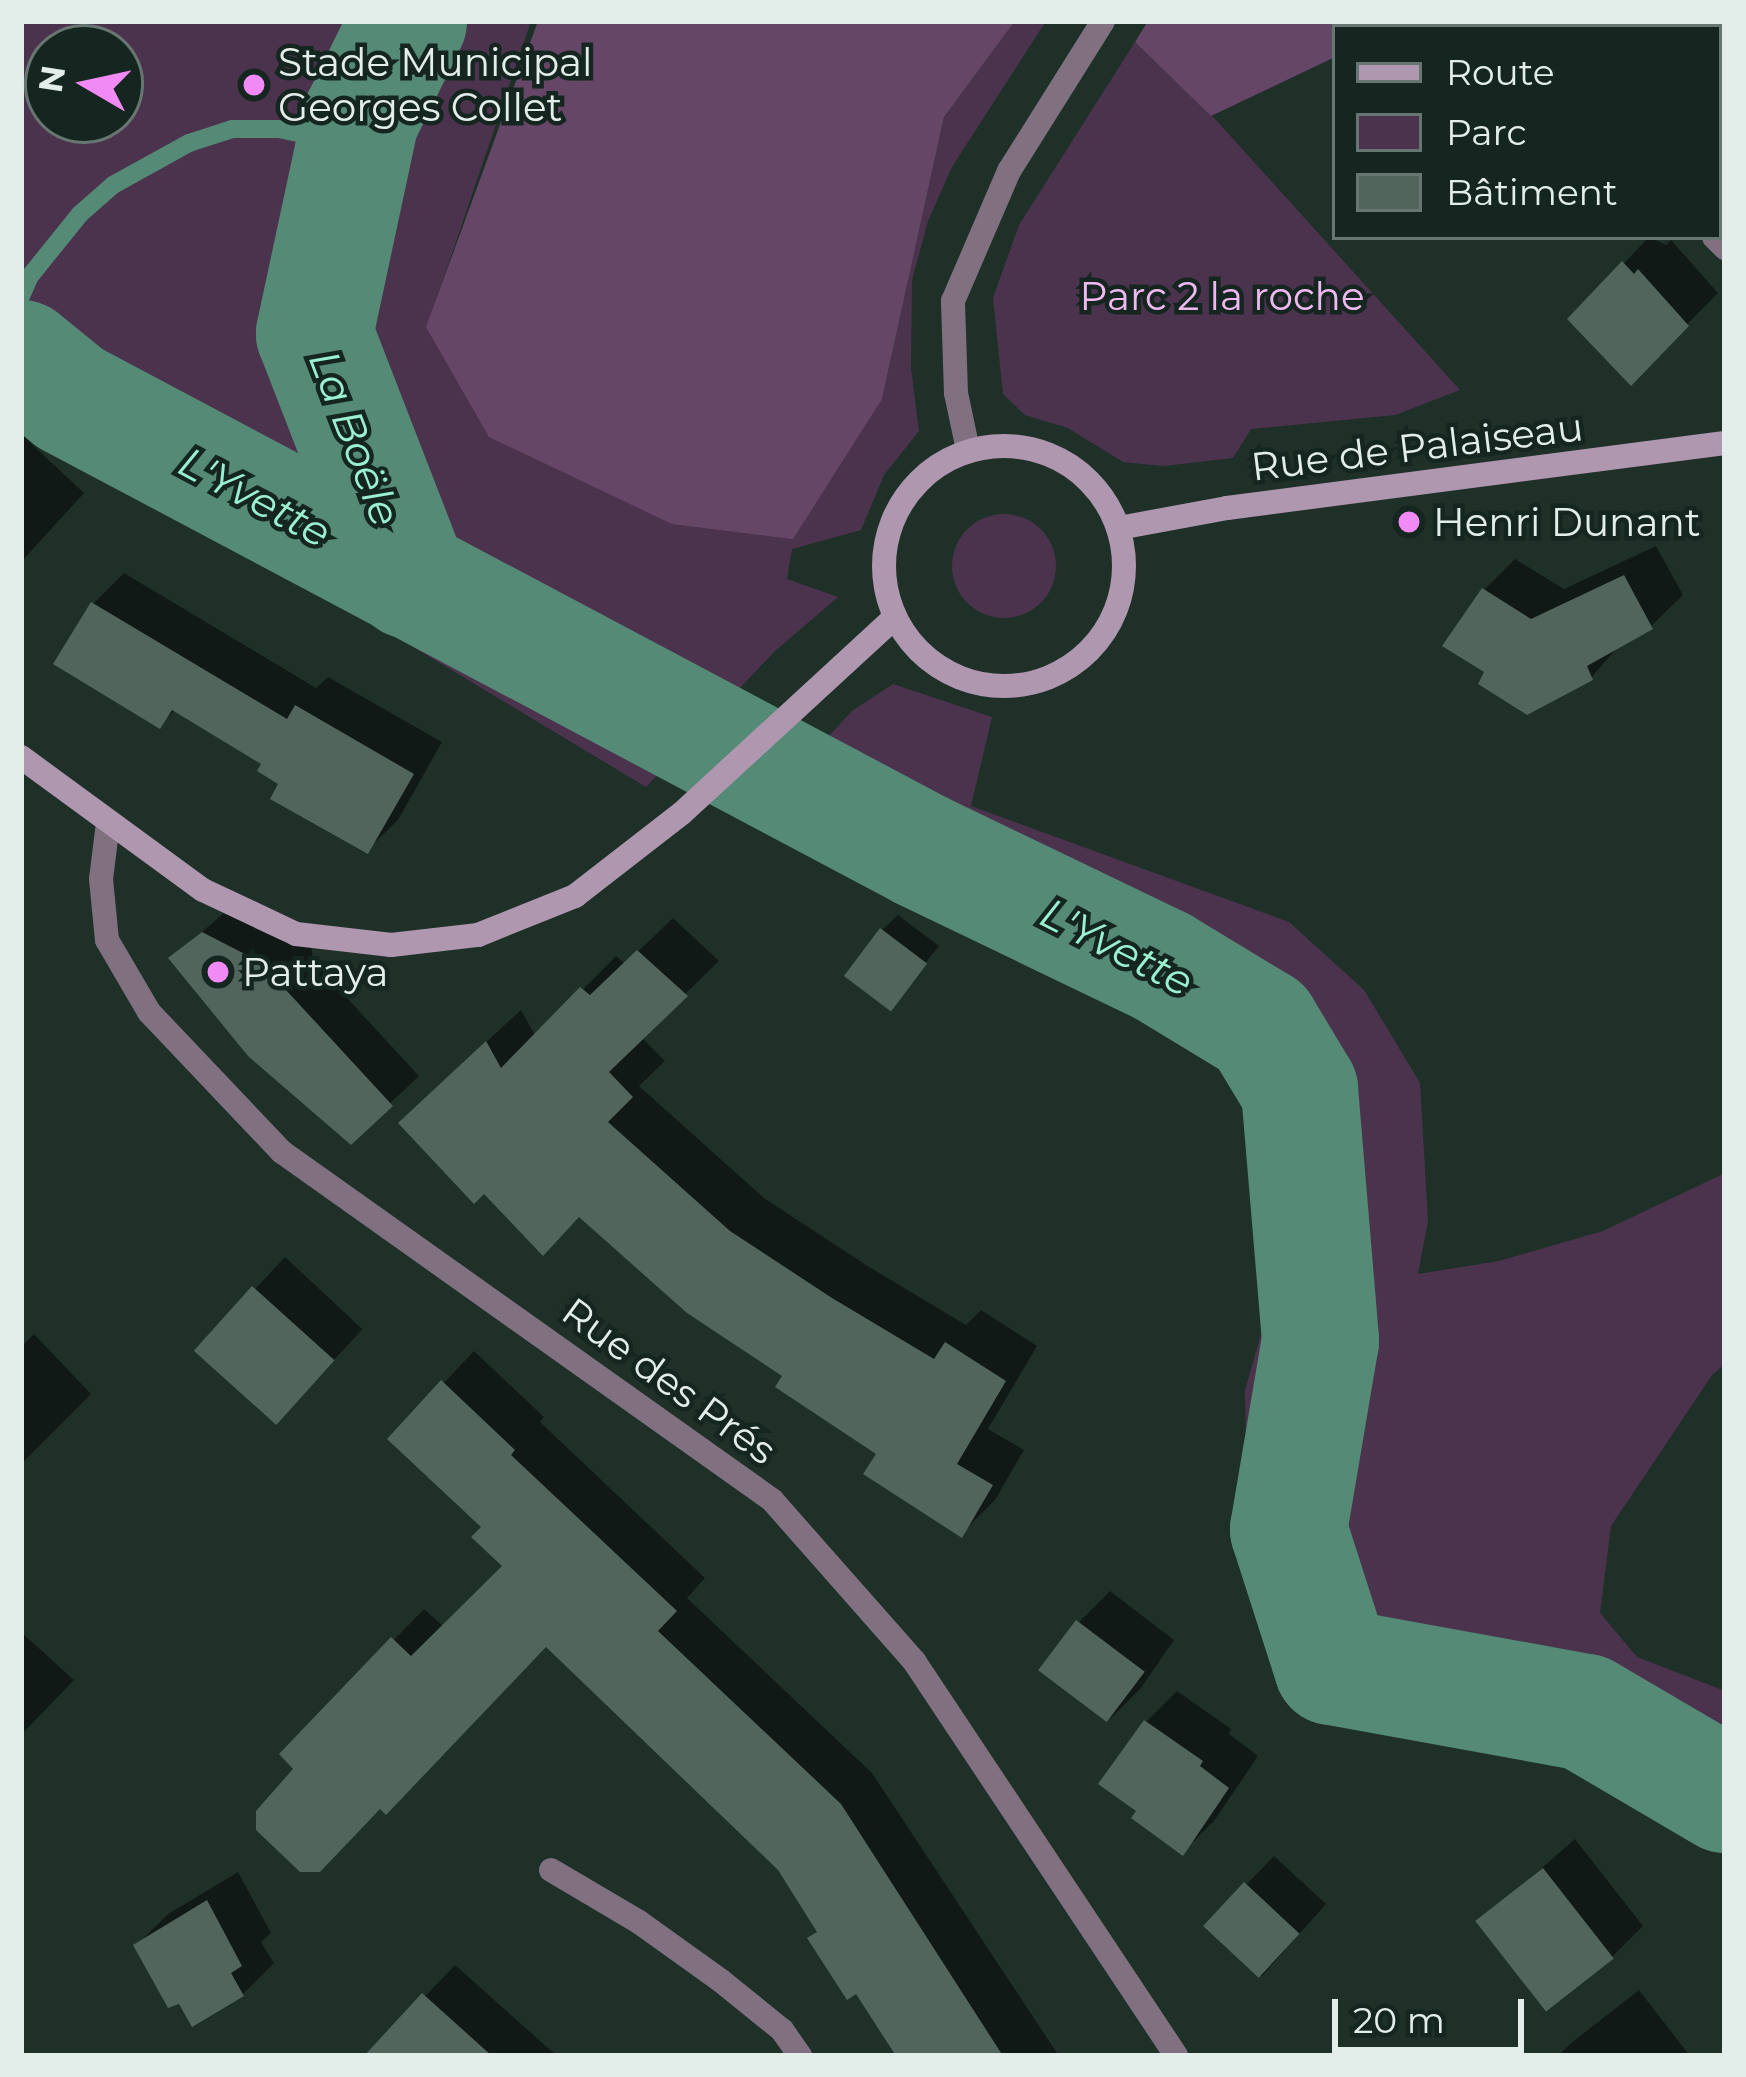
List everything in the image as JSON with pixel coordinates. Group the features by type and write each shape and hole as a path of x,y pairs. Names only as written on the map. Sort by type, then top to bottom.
{"street":[{"path":"968,450 956,393 953,301 1009,171 1103,21"},
{"name":"Rue de Palaiseau","path":"1119,529 1227,508 1725,443"},
{"path":"1004,444 1042,451 1089,482 1119,529 1125,560 1111,622 1093,649 1068,669 1039,682 1007,687 975,684 942,670 914,647 895,617 883,568 888,530 905,495 934,467 968,450 1004,444"},
{"path":"21,757 203,890 296,934 392,945 478,935 575,896 682,813 895,617"},
{"name":"Rue des Prés","path":"108,823 101,879 107,940 148,1012 282,1152 772,1500 914,1661 1176,2056"},
{"path":"551,1870 639,1922 720,1980 782,2030 800,2056"}],"green space":[{"path":"21,21 531,21 427,327 882,399 944,117 1015,21 1046,21 952,167 928,221 912,280 911,368 919,431 884,475 861,530 792,549 787,579 838,597 775,651 646,787 21,411"},
{"name":"Parc 2 la roche","path":"1135,42 1216,120 1460,390 1395,415 1251,429 1233,458 1163,466 1123,462 1068,428 1025,415 1003,394 993,298 1019,225"},
{"path":"1004,514 1024,518 1047,537 1056,566 1052,586 1033,609 1004,618 984,614 961,595 952,566 956,546 975,523"},
{"path":"893,684 992,717 971,806 1289,922 1364,990 1420,1083 1428,1221 1418,1274 1499,1261 1603,1231 1725,1173 1725,1364 1712,1375 1611,1526 1600,1613 1637,1657 1725,1691 1725,1820 1591,1758 1470,1720 1321,1687 1273,1616 1247,1494 1245,1390 1282,1262 1266,1109 1222,1043 1140,986 916,899 807,837 747,825 852,711"}],"shaded area":[{"path":"538,21 1015,21 944,117 882,399 793,539 672,524 489,437 426,327"},
{"path":"1148,21 1412,21 1332,24 1332,58 1211,116 1135,42"}],"building":[{"path":"1622,261 1634,274 1638,269 1689,326 1631,386 1567,319"},
{"path":"1624,575 1653,629 1587,666 1593,680 1527,715 1478,684 1484,672 1442,646 1482,588 1531,619"},
{"path":"91,602 287,719 295,705 414,774 368,854 270,799 278,784 257,771 261,764 172,710 160,729 53,664"},
{"path":"880,928 927,964 891,1011 844,976"},
{"path":"202,932 284,974 286,990 393,1106 351,1145 248,1056 168,958"},
{"path":"637,950 688,996 609,1072 633,1097 608,1122 730,1231 832,1298 934,1359 945,1342 1006,1381 957,1464 993,1485 962,1538 863,1474 876,1454 775,1387 782,1376 687,1313 579,1217 543,1256 484,1194 474,1204 398,1123 486,1041 501,1068 580,987 590,995"},
{"path":"252,1286 334,1360 276,1425 194,1351"},
{"path":"441,1380 515,1450 511,1455 677,1611 658,1631 841,1804 1003,2056 896,2056 856,1994 847,2000 807,1938 817,1932 778,1870 546,1647 386,1815 380,1809 320,1872 300,1872 256,1830 256,1811 293,1769 279,1754 391,1637 411,1656 502,1566 471,1537 481,1527 387,1439"},
{"path":"1076,1620 1145,1672 1107,1722 1038,1670"},
{"path":"1144,1720 1203,1761 1200,1766 1229,1788 1183,1856 1131,1818 1136,1811 1098,1784"},
{"path":"1543,1868 1614,1959 1546,2012 1475,1921"},
{"path":"1244,1882 1300,1934 1259,1978 1203,1926"},
{"path":"207,1900 242,1966 231,1973 244,1996 192,2027 179,2004 168,2008 133,1945"},
{"path":"422,1993 492,2056 364,2056"}],"waterway":[{"name":"La Boële","path":"408,21 360,118 314,333 410,580"},
{"path":"21,296 30,276 80,214 113,185 189,143 232,129 279,129 354,145"},
{"name":"L'Yvette","path":"21,358 70,398 921,850 1162,966 1261,1026 1299,1089 1320,1340 1288,1529 1332,1666 1585,1712 1725,1794"}],"place":[{"name":"Stade Municipal Georges Collet","path":"254,85"},
{"name":"Henri Dunant","path":"1409,522"},
{"name":"Pattaya","path":"218,972"}]}
